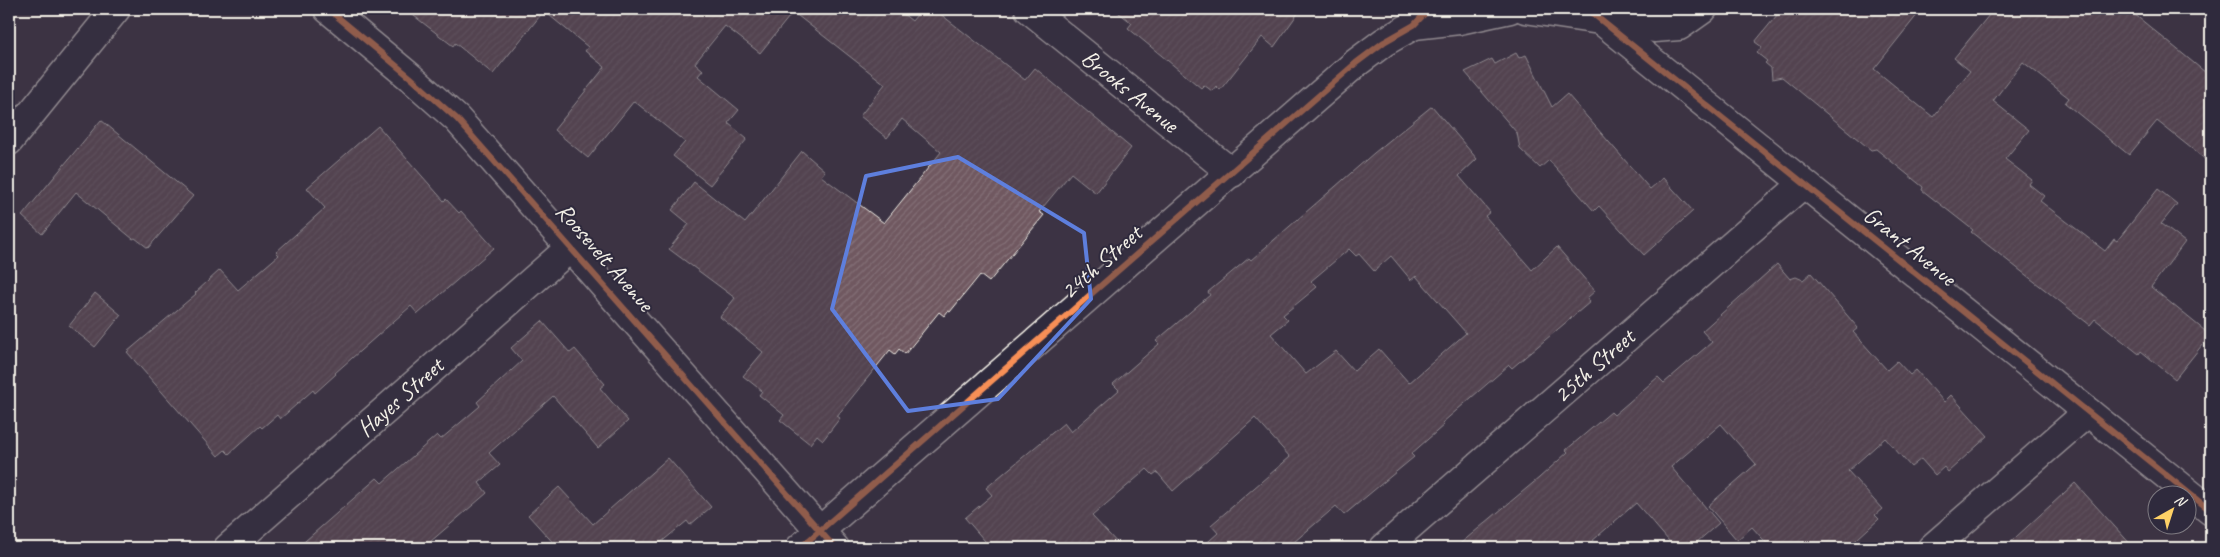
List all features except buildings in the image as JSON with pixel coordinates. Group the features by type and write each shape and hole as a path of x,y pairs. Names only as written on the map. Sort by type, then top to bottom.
{"street":[{"path":"9,142 116,9"},
{"name":"Roosevelt Avenue","path":"328,9 457,119 571,247 818,543"},
{"name":"Brooks Avenue","path":"1029,9 1232,173"},
{"name":"24th Street","path":"818,543 1356,63 1421,17 1459,20 1510,9"},
{"path":"1526,9 1595,15 1654,28 1679,26 1703,9"},
{"name":"Grant Avenue","path":"1595,15 2211,511"},
{"name":"25th Street","path":"1384,548 1803,184"},
{"name":"Hayes Street","path":"228,548 571,247"},
{"path":"1932,548 2088,412"}],"highlighted area":[{"path":"958,157 1084,233 1091,299 998,399 908,411 832,309 866,176"}],"cycle path":[{"path":"328,9 457,119 835,548"},
{"path":"800,548 1356,63 1384,42 1414,25 1429,9"},
{"path":"1587,9 2211,511"}]}
